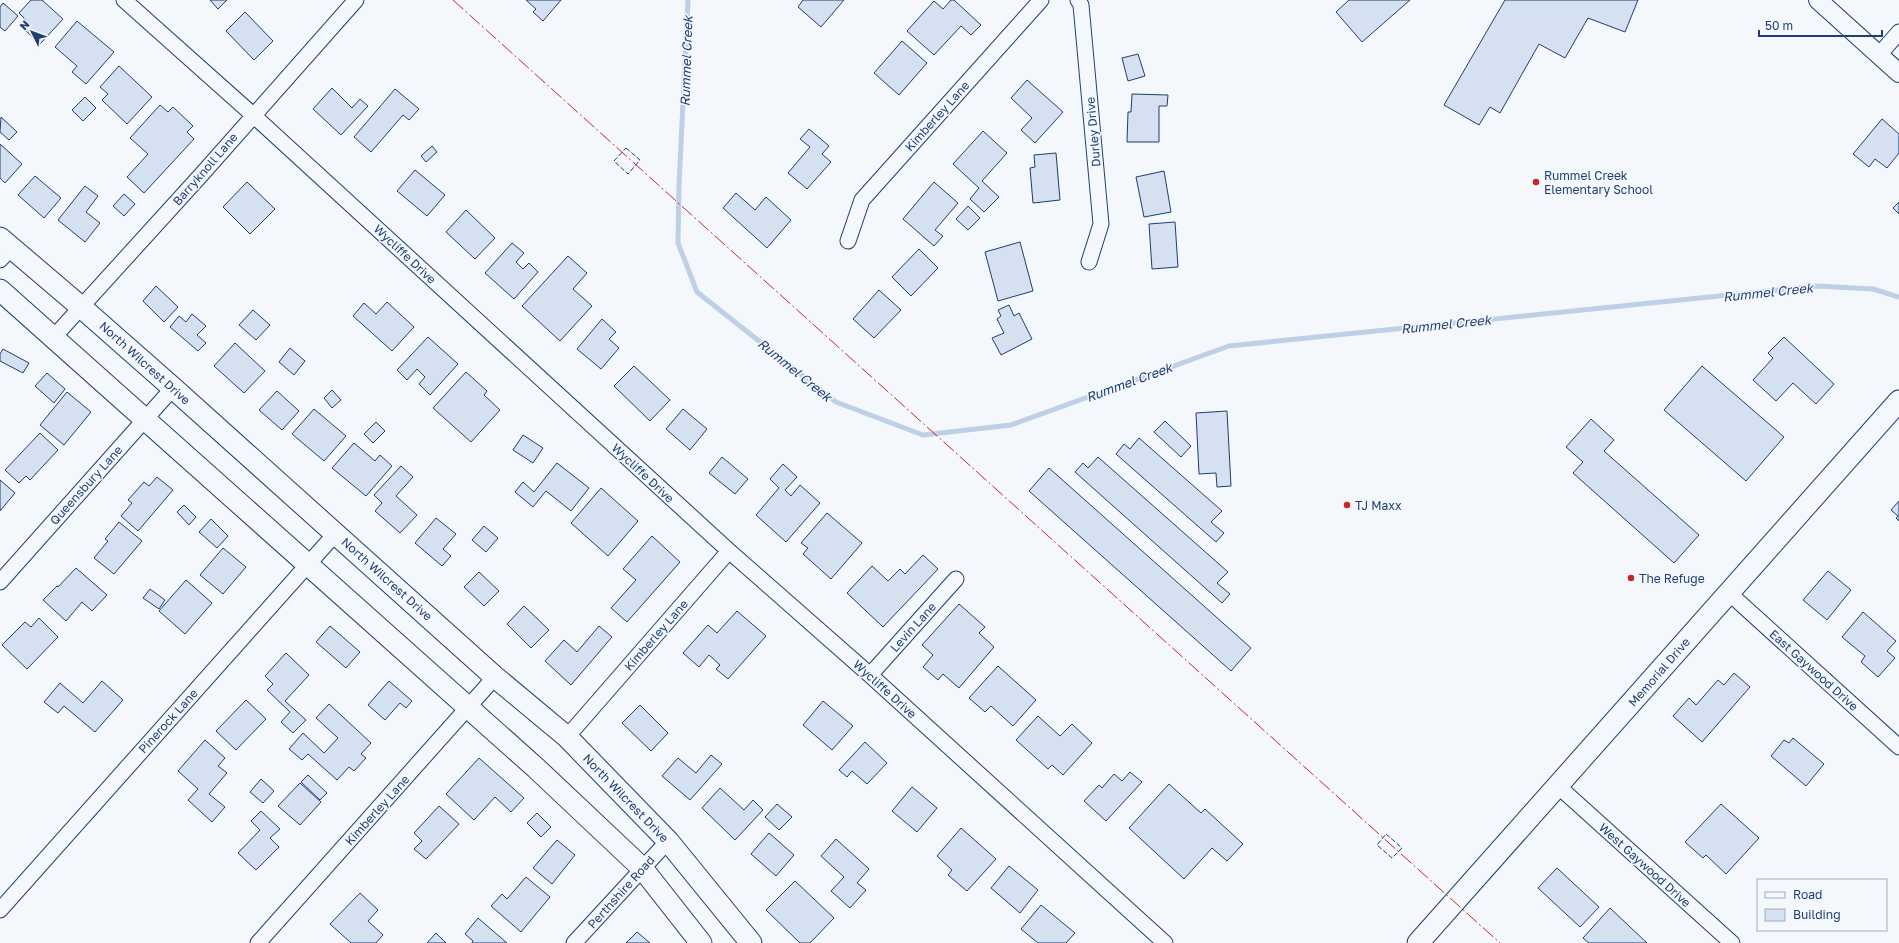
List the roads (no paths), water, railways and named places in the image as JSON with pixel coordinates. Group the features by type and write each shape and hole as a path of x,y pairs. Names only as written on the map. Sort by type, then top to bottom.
{"main road":[{"name":"North Wilcrest Drive","path":"4,248 81,306 495,677 567,737 668,841 751,943"},
{"path":"0,290 536,768 642,868 701,943"},
{"name":"Memorial Drive","path":"1418,943 1729,593 1896,409"}],"street":[{"name":"Wycliffe Drive","path":"124,0 253,115 729,551 870,675 1165,943"},
{"name":"Barryknoll Lane","path":"53,338 202,174 356,0"},
{"name":"Kimberley Lane","path":"848,241 862,200 1041,0"},
{"name":"Durley Drive","path":"1078,0 1081,5 1101,224 1089,262"},
{"path":"1818,0 1899,73"},
{"path":"1879,55 1899,32"},
{"name":"Queensbury Lane","path":"0,582 173,388"},
{"name":"Pinerock Lane","path":"0,910 336,533"},
{"name":"Kimberley Lane","path":"567,737 729,551"},
{"name":"Levin Lane","path":"870,675 956,579"},
{"name":"East Gaywood Drive","path":"1729,593 1899,747"},
{"name":"Kimberley Lane","path":"258,943 495,677"},
{"name":"West Gaywood Drive","path":"1558,786 1732,943"},
{"name":"Perthshire Road","path":"574,943 668,841"}],"waterway":[{"name":"Rummel Creek","path":"688,0 679,185 678,243 697,292 836,402 923,435 1011,425 1229,346 1817,286 1873,289 1899,297"}],"place":[{"name":"Rummel Creek Elementary School","path":"1536,182"},
{"name":"TJ Maxx","path":"1347,505"},
{"name":"The Refuge","path":"1631,578"}]}
